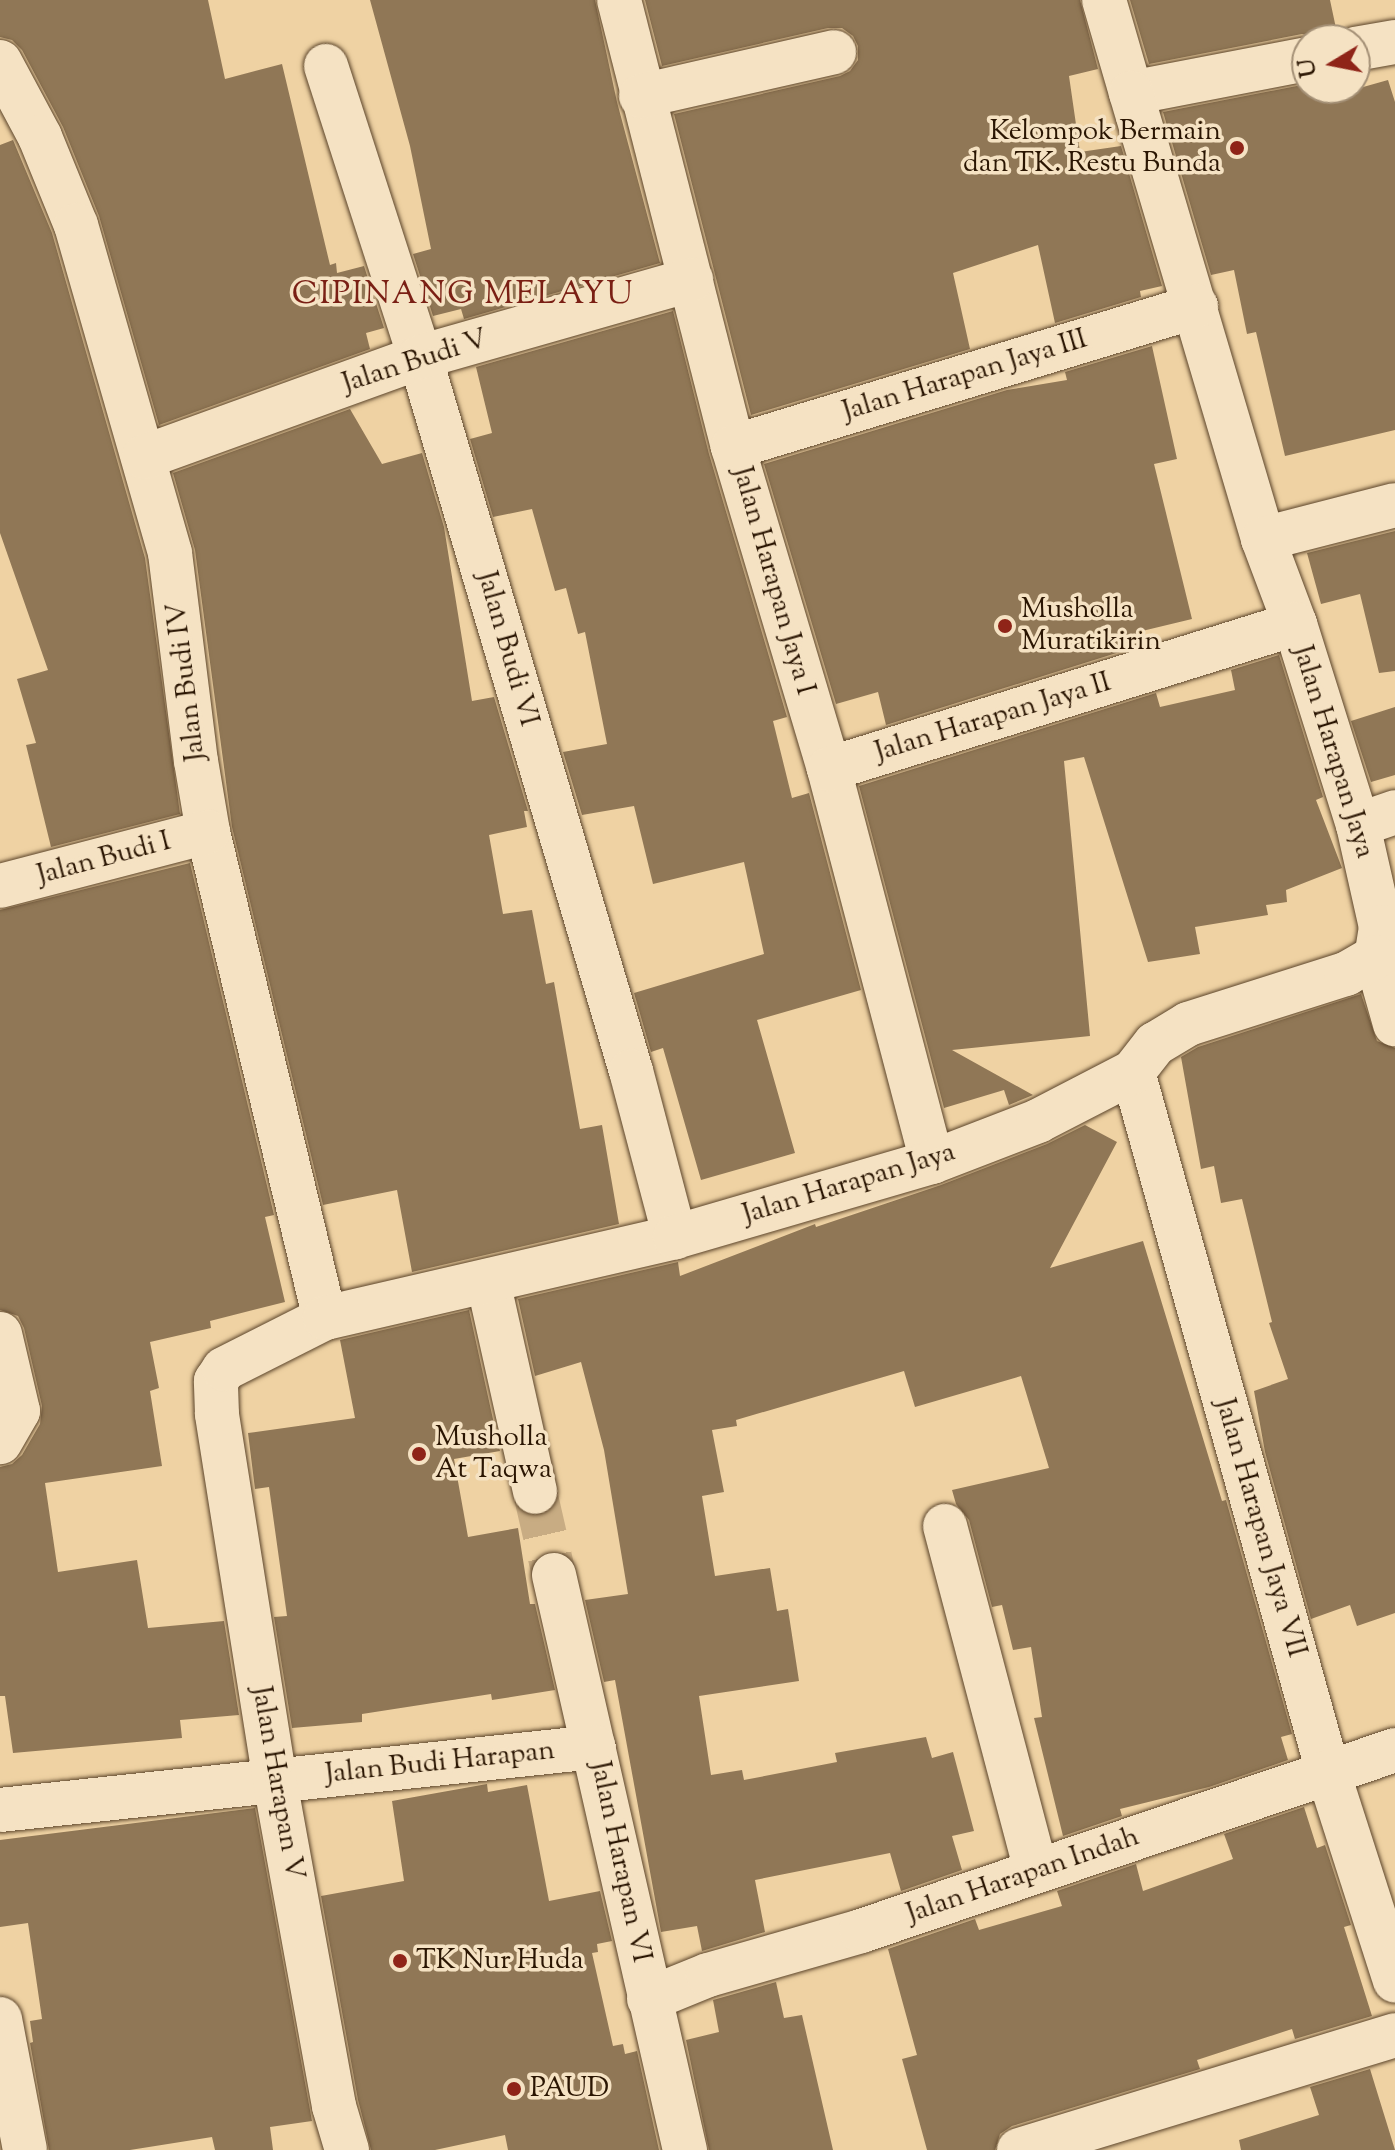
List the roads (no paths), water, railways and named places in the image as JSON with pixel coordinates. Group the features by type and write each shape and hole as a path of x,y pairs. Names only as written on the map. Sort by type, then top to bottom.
{"street":[{"name":"Jalan Harapan Jaya I","path":"619,0 641,96 733,447 829,769 932,1162"},
{"name":"Jalan Harapan Jaya","path":"217,1414 216,1381 224,1369 325,1318 675,1237 932,1162 1038,1121 1133,1072 1155,1044 1188,1024 1346,974 1376,957 1381,927 1376,818 1263,539 1104,0"},
{"path":"1371,46 1395,42"},
{"path":"641,96 834,52"},
{"name":"Jalan Budi IV","path":"0,62 40,137 76,225 170,553 208,832 325,1318"},
{"path":"1131,93 1291,62"},
{"name":"Jalan Budi VI","path":"326,66 420,357 631,1071 675,1237"},
{"name":"Jalan Budi V","path":"144,457 420,357 691,280"},
{"name":"Jalan Harapan Jaya III","path":"733,447 1196,306"},
{"path":"1263,539 1395,505"},
{"name":"Jalan Harapan Jaya II","path":"829,769 1295,624"},
{"name":"Jalan Budi I","path":"0,886 208,832"},
{"path":"1376,957 1395,1024"},
{"name":"Jalan Harapan Jaya VII","path":"1133,1072 1328,1772 1395,1981"},
{"path":"488,1281 535,1492"},
{"path":"0,1334 18,1411 0,1442"},
{"name":"Jalan Harapan V","path":"217,1414 275,1781 334,2106 347,2150"},
{"path":"945,1526 1036,1871"},
{"name":"Jalan Harapan VI","path":"554,1575 685,2150"},
{"name":"Jalan Budi Harapan","path":"0,1810 594,1747"},
{"name":"Jalan Harapan Indah","path":"649,1999 708,1975 861,1931 1395,1750"},
{"path":"0,2019 25,2150"},
{"path":"1019,2150 1395,2035"}],"tunnel":[{"path":"535,1492 554,1575"}],"place":[{"name":"Kelompok Bermain dan TK. Restu Bunda","path":"1237,148"},
{"name":"Musholla Muratikirin","path":"1005,626"},
{"name":"Musholla At Taqwa","path":"419,1454"},
{"name":"TK Nur Huda","path":"400,1961"},
{"name":"PAUD","path":"514,2089"}],"district":[{"name":"CIPINANG MELAYU","path":"463,295"}]}
